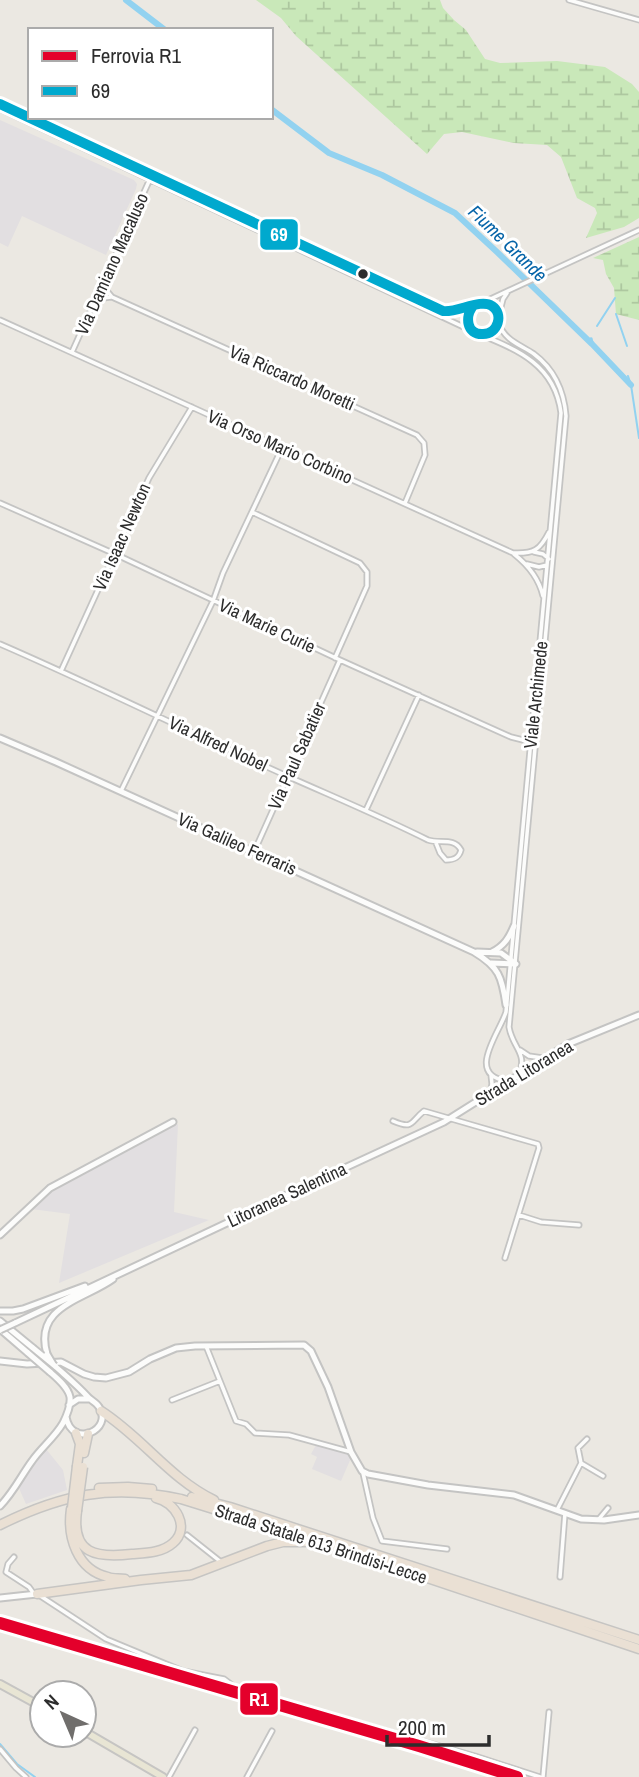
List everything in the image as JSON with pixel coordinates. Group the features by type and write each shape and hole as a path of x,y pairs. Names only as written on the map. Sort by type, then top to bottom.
{"highway":[{"path":"101,1411 118,1422 185,1483 230,1507"},
{"path":"76,1433 80,1444 80,1466"},
{"path":"88,1434 70,1526 72,1544 86,1565 108,1577 141,1580"},
{"name":"Strada Statale 613 Brindisi-Lecce","path":"0,1522 44,1500 66,1494 112,1486 155,1490 230,1507 639,1640"},
{"name":"Strada Statale 613 Brindisi-Lecce","path":"0,1522 67,1498 113,1492 158,1494 324,1543 639,1649"},
{"path":"74,1510 78,1534 84,1546 94,1553 108,1557 149,1553 173,1543 179,1536 181,1524 177,1512 161,1499 132,1493"},
{"path":"0,1531 24,1513"},
{"path":"36,1594 191,1575 283,1542 324,1543"}],"main road":[{"path":"0,1685 28,1700"},
{"path":"98,1739 163,1777"}],"street":[{"path":"569,0 639,20"},
{"path":"0,104 28,117"},
{"name":"Viale Archimede","path":"0,109 522,354 547,375 556,391 561,421 514,926 509,1027 511,1037 520,1051 522,1063 519,1074"},
{"path":"32,119 448,312 482,303 639,230"},
{"name":"Via Damiano Macaluso","path":"72,352 152,175"},
{"name":"Via Riccardo Moretti","path":"102,285 112,297 417,435 424,443 425,455 404,503"},
{"path":"473,306 467,318 469,327 477,333 488,334 498,320 503,299 511,290"},
{"path":"96,299 112,297"},
{"path":"482,303 495,308 498,320"},
{"name":"Via Orso Mario Corbino","path":"0,320 513,553 531,552"},
{"name":"Viale Archimede","path":"490,1093 492,1080 486,1066 487,1054 501,1027 513,962 537,743 566,422 559,384 550,370 533,354 508,339 498,320"},
{"name":"Via Isaac Newton","path":"61,671 149,478 191,407"},
{"path":"121,792 213,601 223,573 282,448"},
{"name":"Via Marie Curie","path":"0,503 511,737 537,743"},
{"name":"Via Paul Sabatier","path":"252,512 360,563 369,576 337,659 254,852"},
{"path":"531,552 538,549 551,528"},
{"path":"531,552 543,554 554,562"},
{"path":"513,553 541,586 544,606"},
{"path":"525,564 540,566 554,562"},
{"name":"Via Alfred Nobel","path":"0,644 436,843 447,841 458,845 460,856 446,860 436,843"},
{"path":"366,810 419,695"},
{"name":"Via Galileo Ferraris","path":"0,738 474,952 491,963 513,962"},
{"path":"492,952 508,939 514,926"},
{"name":"Via Galileo Ferraris","path":"474,952 501,953 513,962"},
{"path":"491,963 504,986 506,1005"},
{"name":"Strada Litoranea","path":"450,1119 568,1044 639,1015"},
{"path":"520,1051 529,1056 543,1058"},
{"path":"491,1075 507,1081"},
{"path":"393,1121 408,1125 424,1111 538,1144 505,1258"},
{"name":"Litoranea Salentina","path":"124,1271 450,1119"},
{"path":"1,1235 50,1188 173,1122"},
{"path":"519,1215 541,1223 579,1225"},
{"path":"0,1311 23,1309 124,1271"},
{"path":"88,1399 82,1390 0,1330 124,1271"},
{"path":"0,1506 58,1431 69,1405 67,1391 52,1369 44,1342 44,1331 54,1313 100,1289 124,1271"},
{"path":"0,1321 30,1351"},
{"path":"0,1361 27,1364 61,1362 84,1374 106,1378 128,1372 176,1348 304,1345 328,1387 351,1452 362,1471 373,1518 382,1541 447,1549"},
{"path":"206,1346 236,1421 246,1424 256,1433 289,1435 351,1452"},
{"path":"172,1400 220,1381"},
{"path":"66,1416 69,1426 76,1433 88,1434 98,1427 102,1416 96,1403 88,1399 78,1399 69,1405"},
{"path":"557,1510 581,1463 578,1448 586,1438"},
{"path":"581,1463 603,1476"},
{"path":"362,1471 409,1482 514,1496 581,1519 639,1516"},
{"path":"598,1520 608,1508"},
{"path":"560,1577 565,1513"},
{"path":"187,1535 223,1563"},
{"path":"14,1557 6,1572 106,1639 183,1671 224,1679 236,1688 542,1777 549,1712"},
{"path":"0,1598 36,1594"},
{"path":"169,1777 195,1730"},
{"path":"247,1777 272,1731"},
{"path":"0,1749 26,1777"}],"shaded area":[{"path":"0,120 134,180 136,189 106,255 22,216 8,247 0,243"},
{"path":"178,1124 174,1212 209,1220 59,1283 70,1214 31,1209 51,1189"},
{"path":"316,1445 348,1454 351,1458 341,1481 312,1469 317,1457 311,1454"},
{"path":"46,1449 63,1470 67,1490 26,1504 18,1486"}],"green space":[{"path":"256,0 440,0 443,8 466,30 485,59 500,63 557,61 605,67 632,84 639,92 639,218 624,227 586,238 597,213 595,208 577,198 561,157 547,145 514,143 462,132 444,134 427,154 296,36 281,18"},
{"path":"639,237 639,320 616,314 614,288 606,274 603,260 593,258"}],"waterway":[{"name":"Fiume Grande","path":"126,0 162,28"},
{"name":"Fiume Grande","path":"273,111 329,153 382,175 455,213 631,385"},
{"path":"597,326 615,298"},
{"name":"Fiume Grande","path":"616,314 627,346"},
{"name":"Fiume Grande","path":"591,339 592,344"},
{"name":"Fiume Grande","path":"628,376 639,438"},
{"path":"0,1744 17,1764 35,1777"}],"rail line":[{"name":"R1","path":"0,1623 517,1777"}],"transit line":[{"name":"69","path":"0,104 28,117"},
{"name":"69","path":"32,119 443,311 482,304 492,306 498,314 498,323 492,331 483,334 470,328 468,320 473,306"}]}
